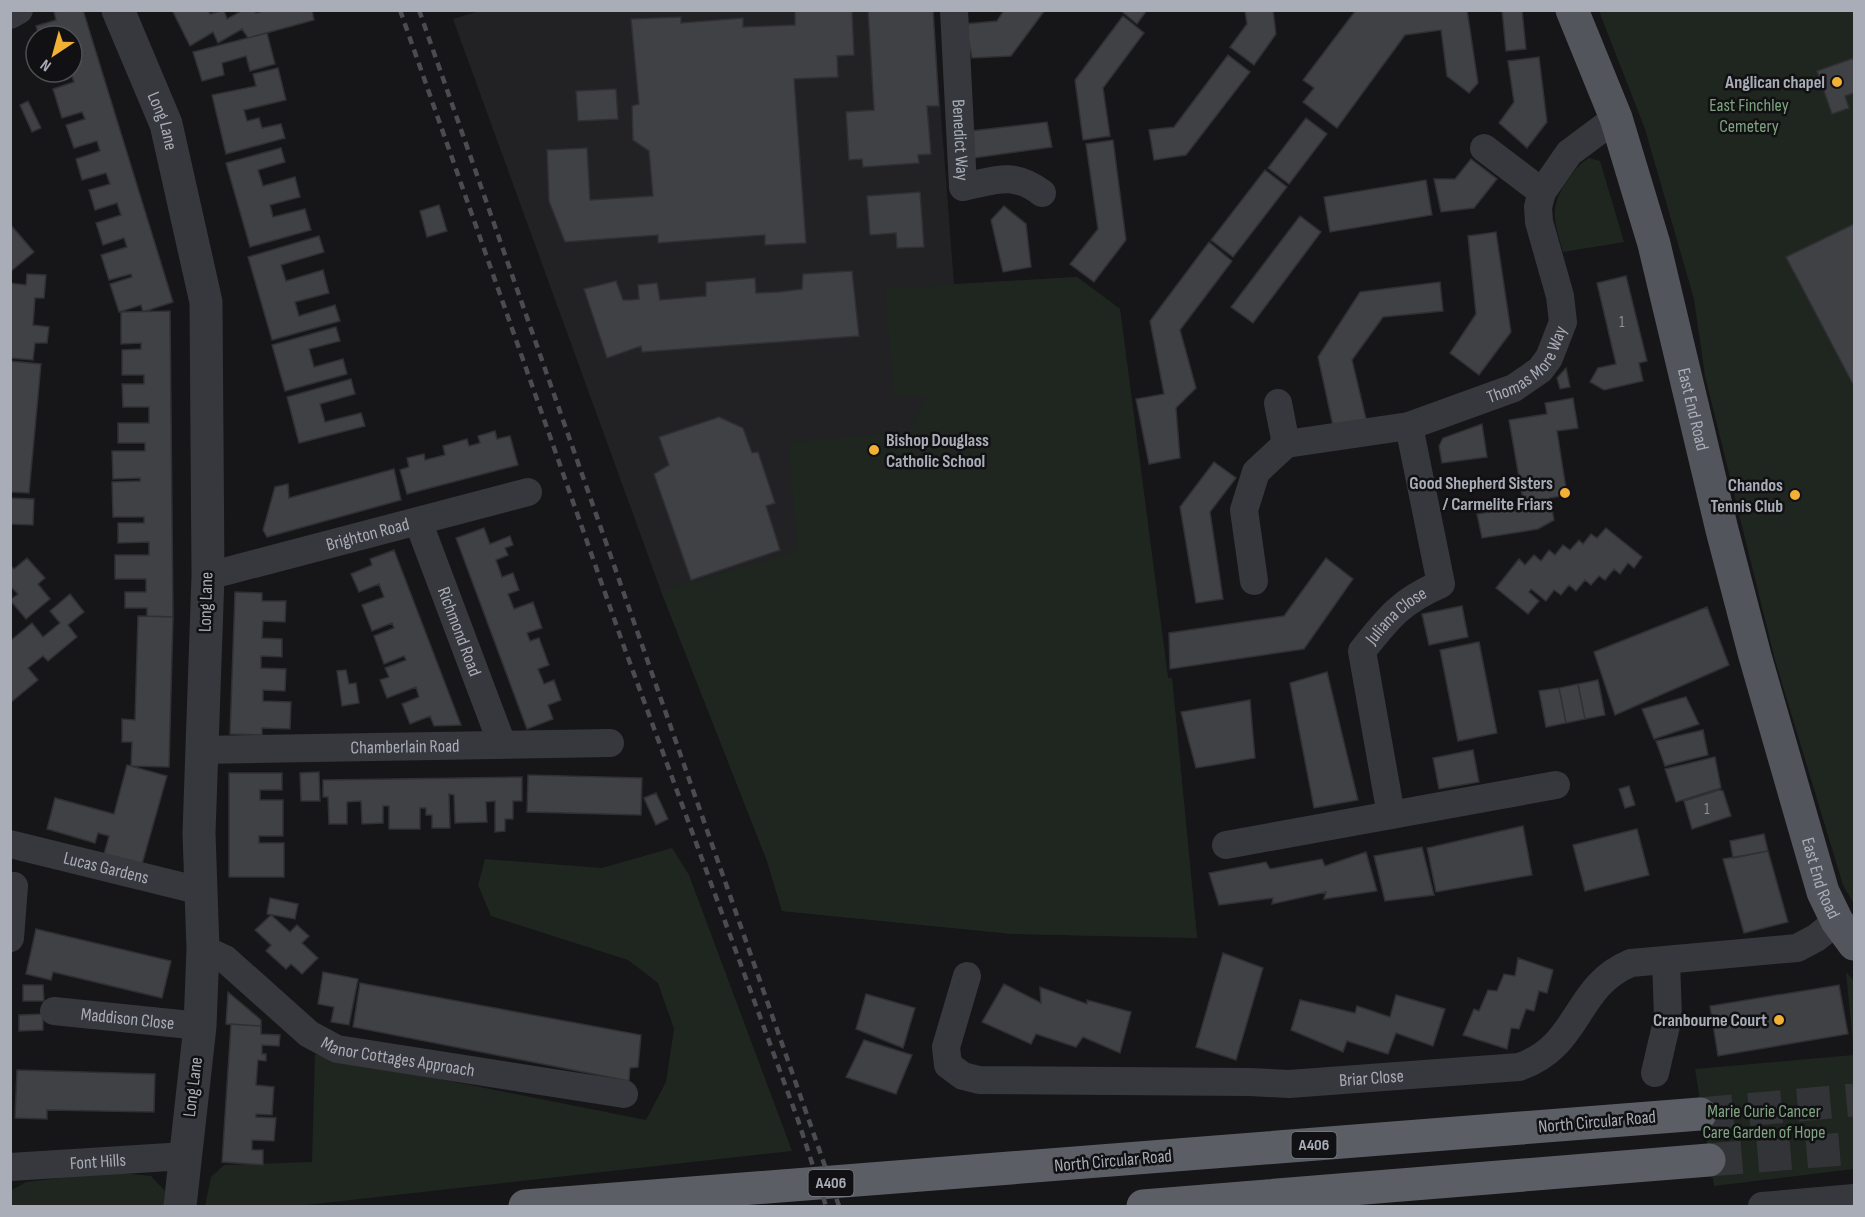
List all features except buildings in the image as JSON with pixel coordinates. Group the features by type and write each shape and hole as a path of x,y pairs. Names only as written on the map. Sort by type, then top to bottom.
{"highway":[{"name":"North Circular Road","path":"525,1206 1701,1114"},
{"path":"1143,1206 1709,1160"}],"main road":[{"name":"East End Road","path":"1572,10 1616,118 1654,244 1755,656 1823,892 1846,933"}],"street":[{"path":"10,15 20,10"},
{"name":"Long Lane","path":"118,10 166,124 206,302 208,576 199,833 203,949 200,1026 180,1206"},
{"name":"Benedict Way","path":"954,10 963,187 1010,177 1027,182 1042,193"},
{"name":"Thomas More Way","path":"1286,444 1409,426 1514,388 1540,370 1549,358 1563,322 1560,296 1539,222 1538,207 1542,192 1569,153 1616,118"},
{"path":"1484,148 1542,192"},
{"path":"1254,581 1244,510 1256,472 1286,444 1278,403"},
{"name":"Juliana Close","path":"1391,815 1362,651 1388,618 1413,596 1441,584 1409,426"},
{"name":"Brighton Road","path":"208,576 528,492"},
{"name":"Richmond Road","path":"418,521 502,744"},
{"name":"Chamberlain Road","path":"201,750 610,743"},
{"path":"1226,845 1556,784"},
{"name":"Lucas Gardens","path":"10,844 201,891"},
{"path":"10,938 14,886"},
{"name":"Briar Close","path":"967,976 946,1047 948,1065 963,1077 979,1080 1289,1084 1519,1066 1533,1062 1558,1044 1599,983 1610,974 1631,963 1797,948 1816,938 1846,933"},
{"name":"Manor Cottages Approach","path":"203,949 225,959 309,1034 337,1049 624,1094"},
{"path":"1655,1072 1668,1017 1666,960"},
{"name":"Maddison Close","path":"54,1011 200,1026"},
{"name":"Font Hills","path":"10,1167 185,1156"},
{"path":"1762,1206 1854,1198"}],"shaded area":[{"name":"Bishop Douglass Catholic School","path":"483,10 933,11 954,284 1077,277 1120,309 1168,678 1172,678 1197,938 1013,934 782,911 767,861 661,591 453,19"}],"green space":[{"name":"East Finchley Cemetery","path":"1599,11 1854,11 1854,904 1843,885 1775,660 1705,376 1694,299 1645,129"},
{"path":"1589,158 1600,161 1624,242 1563,252 1555,222 1558,196 1570,177"},
{"path":"1077,277 1120,309 1168,678 1172,678 1197,938 1013,934 782,911 767,861 661,591 798,551 788,443 909,431 926,396 894,397 885,289"},
{"path":"672,848 689,875 792,1151 297,1206 205,1206 211,1177 224,1165 312,1162 315,1054 646,1120 666,1082 674,1029 658,983 628,960 491,916 478,885 485,859 602,868"},
{"path":"1846,972 1854,981 1854,1055"},
{"name":"Marie Curie Cancer Care Garden of Hope","path":"1854,1055 1854,1169 1714,1186 1695,1069"},
{"path":"111,1172 151,1176 165,1191 164,1206 11,1206 10,1191 26,1182"}],"tunnel":[{"path":"1700,1114 1854,1100"},
{"path":"1709,1160 1854,1148"}],"railway":[{"path":"400,10 623,644 798,1120 826,1206"},
{"path":"419,10 839,1206"}],"place":[{"name":"Anglican chapel","path":"1837,82"},
{"name":"Bishop Douglass Catholic School","path":"874,450"},
{"name":"Good Shepherd Sisters / Carmelite Friars","path":"1565,493"},
{"name":"Chandos Tennis Club","path":"1795,495"},
{"name":"Cranbourne Court","path":"1779,1020"}]}
